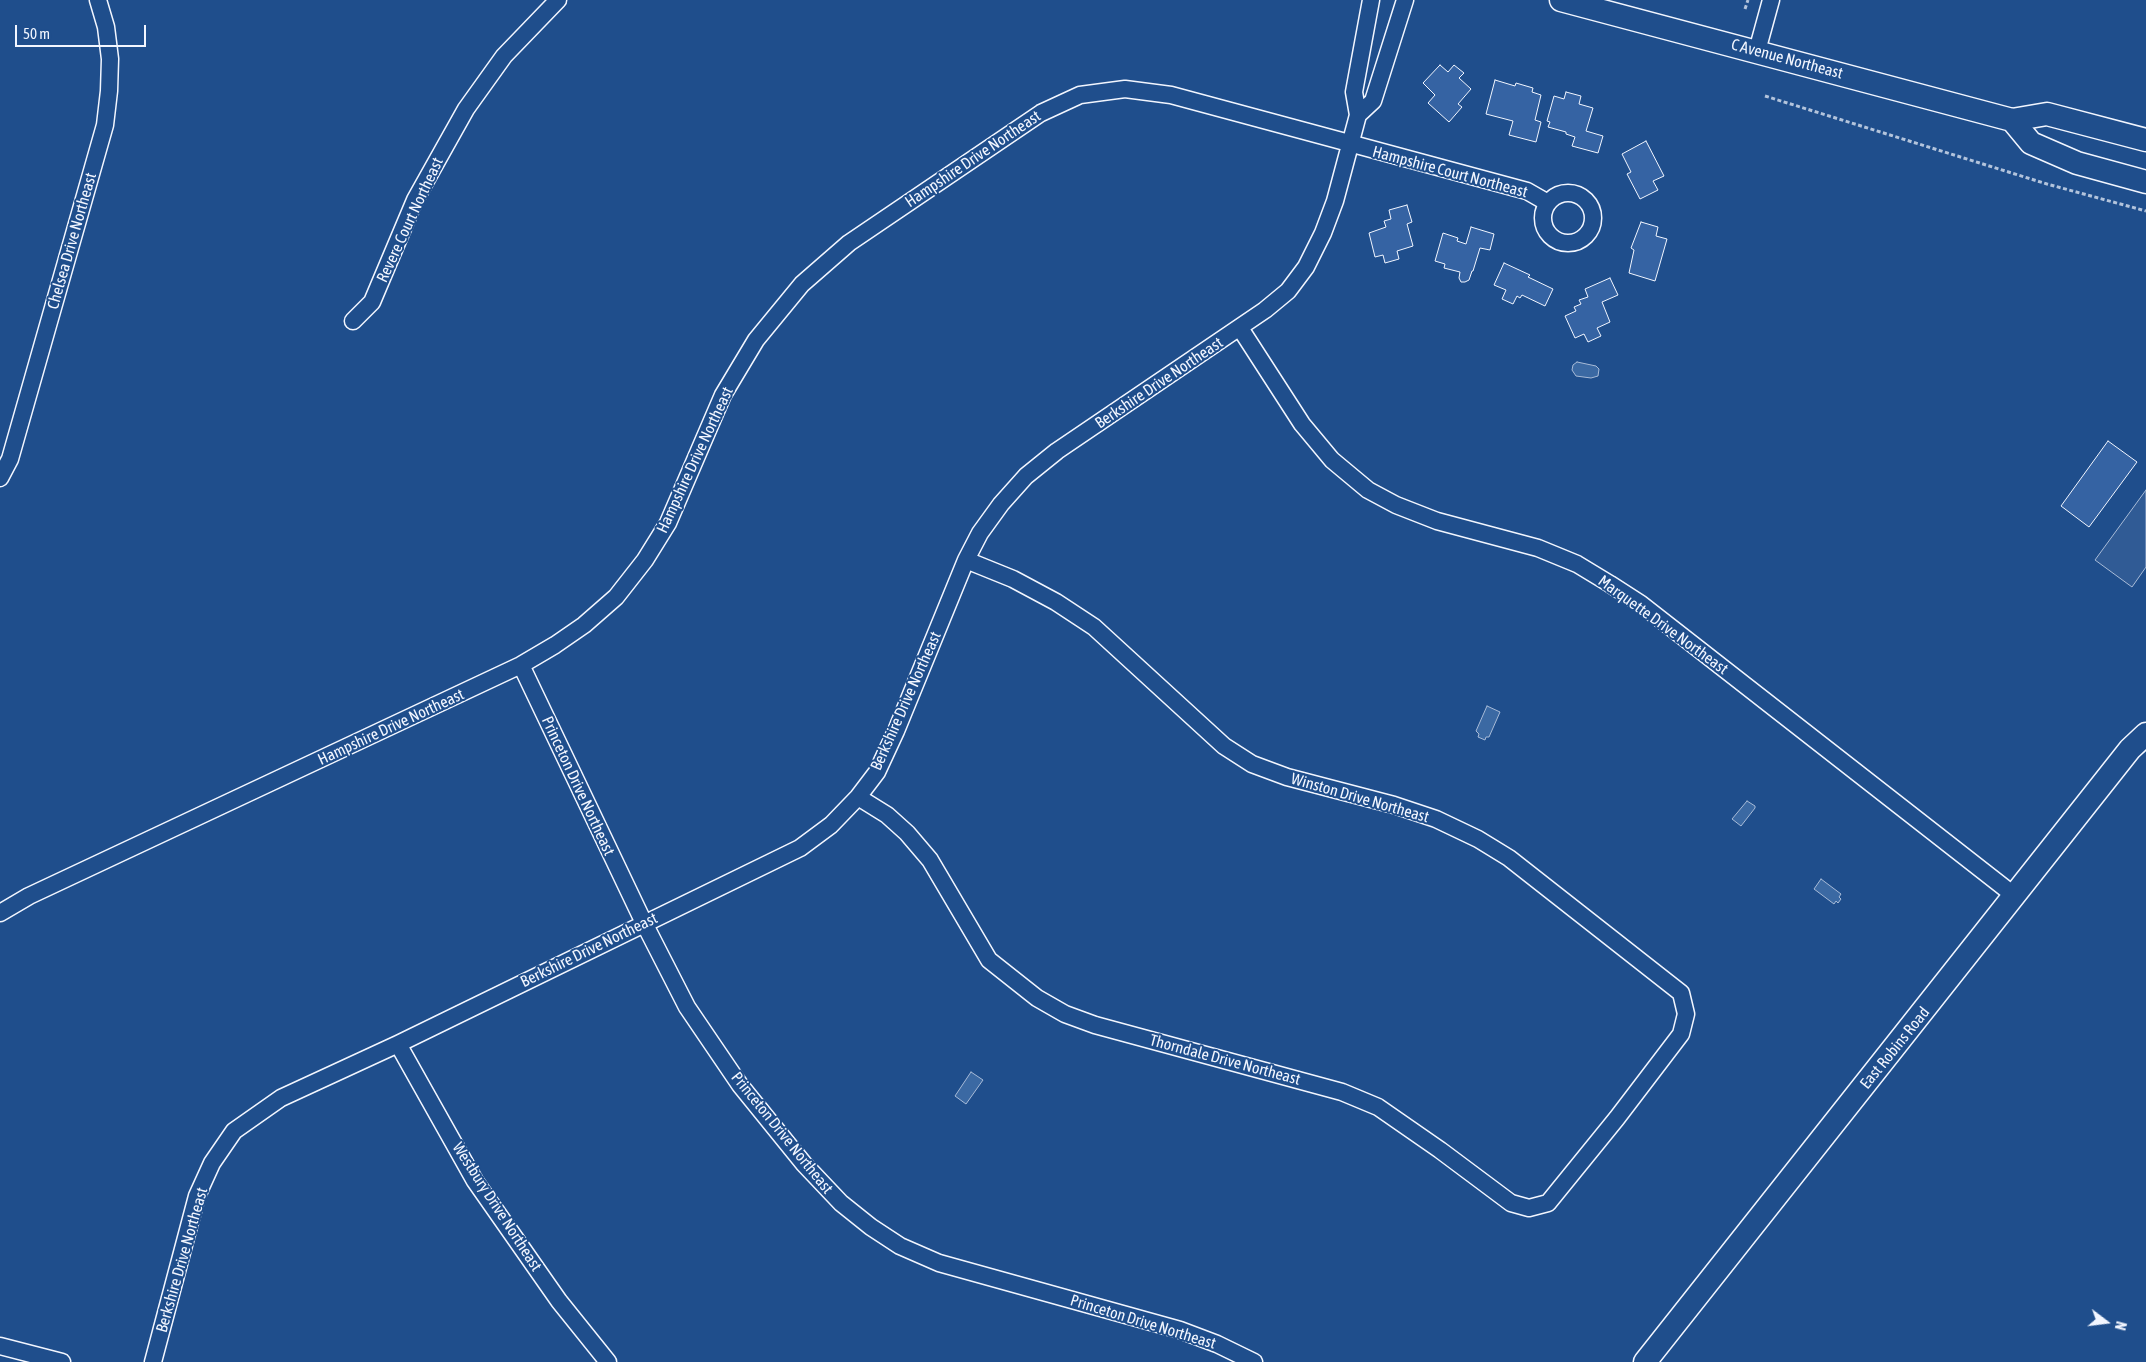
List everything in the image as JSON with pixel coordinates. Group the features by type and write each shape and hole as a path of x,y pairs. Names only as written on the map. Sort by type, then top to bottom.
{"street":[{"name":"Chelsea Drive Northeast","path":"0,478 10,459 105,125 110,59 106,27 98,0"},
{"name":"Revere Court Northeast","path":"353,321 372,302 415,200 466,109 504,56 558,0"},
{"name":"Berkshire Drive Northeast","path":"153,1362 197,1196 212,1162 234,1131 281,1098 398,1044 800,848 832,825 858,797 877,772 966,560 980,533 1001,504 1026,476 1057,451 1240,328 1288,290 1306,267 1323,233 1332,209 1358,115 1354,92 1371,0"},
{"path":"1358,115 1373,101 1405,0"},
{"name":"C Avenue Northeast","path":"1561,0 2012,120 2047,114 2146,140"},
{"path":"1757,51 1771,0"},
{"name":"Hampshire Drive Northeast","path":"0,913 29,896 521,665 584,625 616,597 645,560 668,523 723,395 756,340 802,284 849,243 1041,113 1080,95 1125,89 1171,95 1350,144"},
{"path":"2012,120 2031,143 2077,163 2146,182"},
{"name":"Hampshire Court Northeast","path":"1350,144 1527,191 1548,203"},
{"name":"Marquette Drive Northeast","path":"1240,328 1302,424 1332,460 1368,490 1437,521 1538,548 1577,564 1610,584 1641,604 2015,896"},
{"name":"Winston Drive Northeast","path":"966,560 1014,579 1056,602 1094,627 1224,746 1252,764 1287,777 1394,805 1436,819 1478,838 1509,858 1681,993 1686,1014 1681,1034 1617,1118"},
{"name":"Princeton Drive Northeast","path":"521,665 644,923 687,1007 740,1085 804,1164 841,1203 870,1227 900,1246 939,1263 1180,1330 1217,1344 1254,1362"},
{"name":"East Robins Road","path":"1645,1362 2130,750 2146,734"},
{"name":"Thorndale Drive Northeast","path":"858,797 887,815 907,833 930,860 989,960 1037,998 1065,1014 1095,1025 1342,1092 1378,1107 1511,1203 1529,1208 1548,1204 1617,1118"},
{"name":"Westbury Drive Northeast","path":"398,1044 476,1181 559,1301 608,1362"},
{"path":"0,1346 62,1362"}],"path":[{"path":"1745,9 1748,0"},
{"path":"1765,96 2047,184 2146,211"}],"shaded area":[{"path":"1577,362 1596,366 1599,369 1598,376 1591,378 1576,376 1572,370 1573,365"},
{"path":"2146,490 2146,567 2132,587 2095,560"},
{"path":"1487,706 1500,712 1489,737 1486,737 1485,740 1478,737 1479,734 1476,731"},
{"path":"1747,801 1755,806 1755,808 1741,826 1732,819"},
{"path":"1821,879 1841,894 1839,897 1841,899 1838,903 1836,901 1834,904 1814,889"},
{"path":"971,1072 983,1080 966,1104 955,1096"}],"building":[{"path":"1440,65 1448,72 1454,65 1464,73 1459,78 1471,89 1458,104 1462,107 1449,122 1428,103 1435,95 1423,83"},
{"path":"1495,80 1515,86 1516,83 1533,88 1532,92 1541,95 1535,120 1541,122 1536,142 1509,135 1513,121 1486,114"},
{"path":"1566,92 1581,96 1579,104 1593,108 1586,131 1603,136 1598,153 1572,146 1575,137 1566,134 1566,132 1548,127 1550,122 1547,121 1554,96 1564,99"},
{"path":"1646,141 1664,176 1653,181 1658,190 1640,199 1627,174 1631,172 1622,154"},
{"path":"1407,205 1412,222 1407,224 1413,246 1397,251 1399,259 1385,263 1383,255 1375,257 1369,233 1386,227 1384,221 1391,219 1389,210"},
{"path":"1641,222 1658,227 1656,236 1667,239 1655,281 1629,273 1634,250 1631,248"},
{"path":"1471,227 1494,234 1490,250 1480,248 1469,280 1461,282 1459,278 1460,272 1444,268 1445,264 1435,261 1443,233 1458,238 1457,241 1466,244"},
{"path":"1504,263 1530,275 1528,277 1553,289 1545,306 1522,295 1520,298 1517,296 1513,304 1502,299 1506,290 1494,285"},
{"path":"1610,278 1618,295 1602,302 1610,322 1597,328 1601,336 1588,342 1584,334 1575,338 1565,316 1576,311 1574,307 1581,304 1579,300 1588,297 1585,289"},
{"path":"2108,441 2137,462 2089,527 2061,506"}]}
